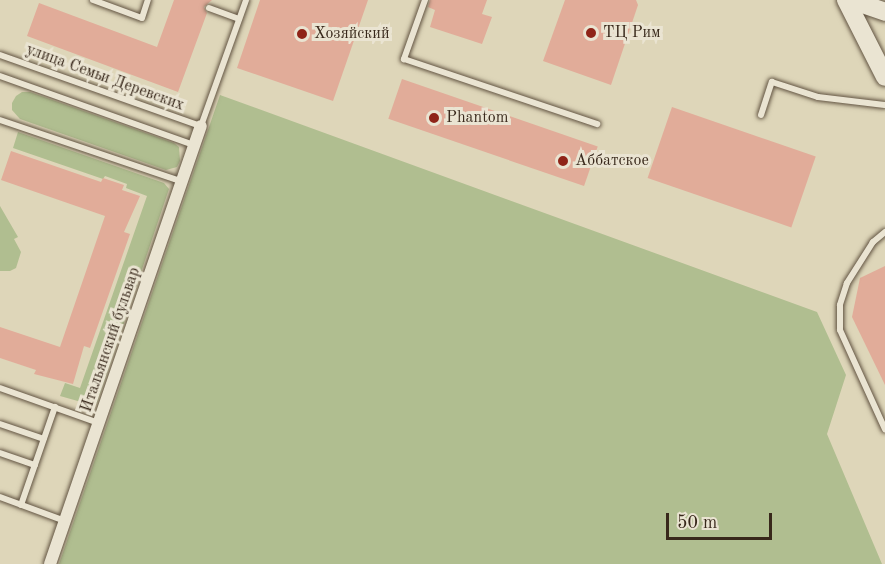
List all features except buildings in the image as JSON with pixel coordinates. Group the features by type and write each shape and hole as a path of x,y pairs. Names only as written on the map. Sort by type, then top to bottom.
{"main road":[{"path":"846,0 885,77"},
{"path":"851,0 885,12"}],"street":[{"name":"Итальянский бульвар","path":"50,564 201,126"}],"lane":[{"path":"93,0 142,18 148,0"},
{"path":"201,126 246,0"},
{"path":"425,0 404,59 597,124"},
{"path":"209,8 239,19"},
{"name":"улица Семьи Деревских","path":"0,55 201,126"},
{"path":"0,76 195,145"},
{"path":"761,115 772,82 818,97 885,105"},
{"path":"0,120 183,182"},
{"path":"885,232 873,242 847,283 840,305 840,330 885,429"},
{"path":"0,388 100,423"},
{"path":"21,505 55,407"},
{"path":"0,424 44,439"},
{"path":"0,453 35,465"},
{"path":"0,497 65,521"}],"green space":[{"path":"22,92 30,92 174,143 179,147 180,161 177,167 166,170 20,119 12,110 12,103"},
{"path":"220,95 817,312 846,375 827,434 882,564 59,564"},
{"path":"18,132 164,183 169,189 97,403 92,405 60,396 65,383 80,388 147,196 126,188 127,184 105,176 103,179 13,148"},
{"path":"0,206 18,237 14,239 21,252 16,268 10,271 0,271"}],"place":[{"name":"ТЦ Рим","path":"591,33"},
{"name":"Хозяйский","path":"302,34"},
{"name":"Phantom","path":"434,118"},
{"name":"Аббатское","path":"563,161"}]}
